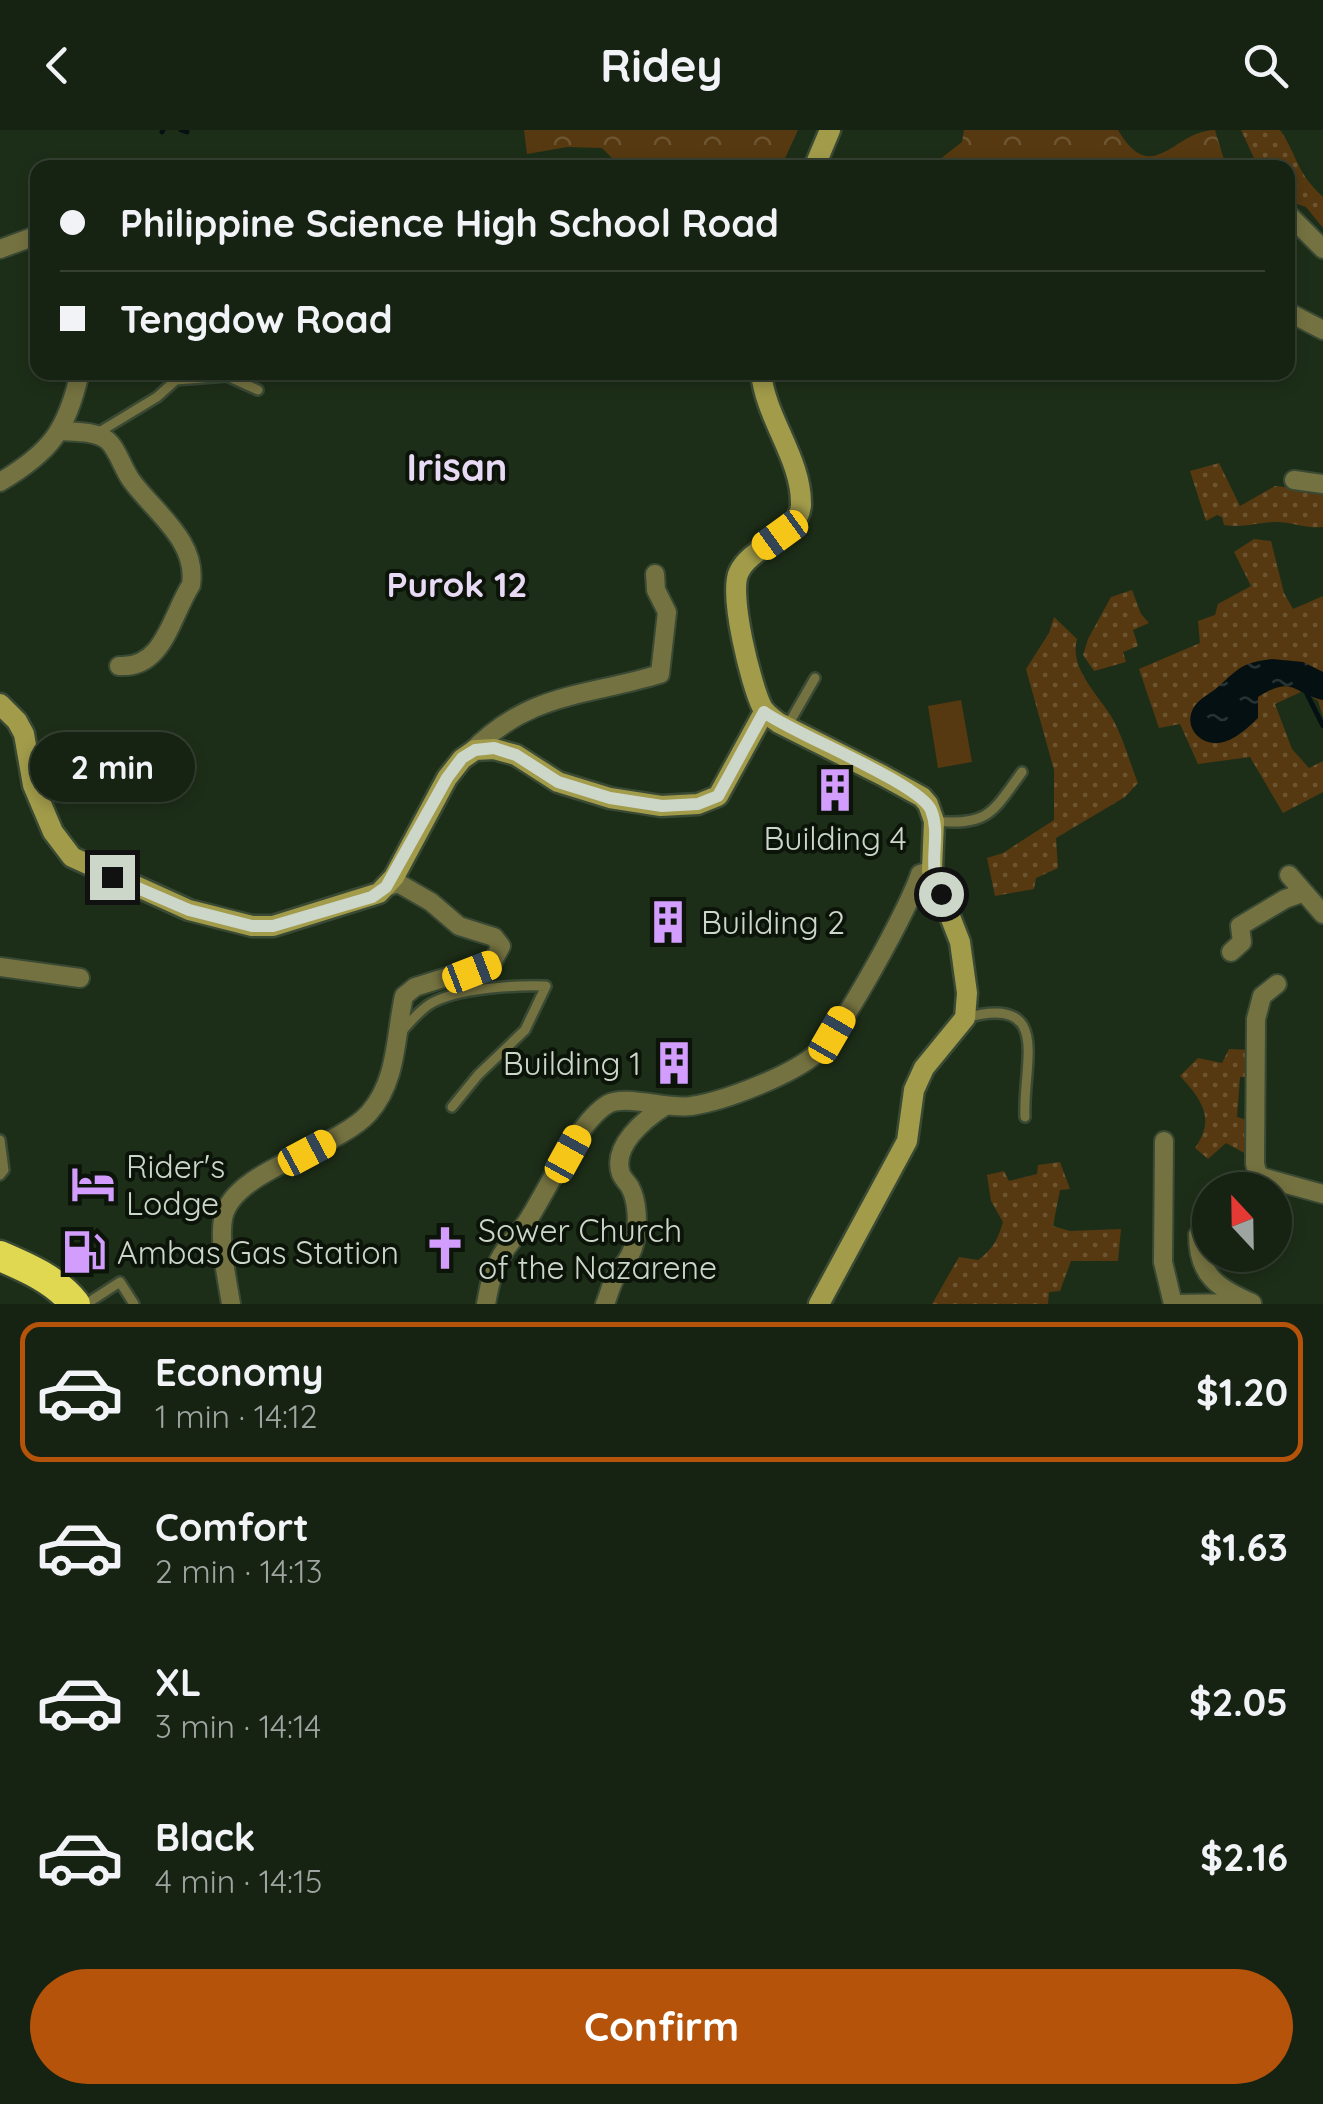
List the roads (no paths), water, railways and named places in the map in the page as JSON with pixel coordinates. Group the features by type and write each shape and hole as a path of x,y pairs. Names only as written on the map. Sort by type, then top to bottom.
{"highway":[{"path":"0,1256 34,1271 65,1291 75,1304"}],"street":[{"path":"817,160 830,130"},
{"path":"1295,221 1323,249"},
{"path":"0,250 30,238"},
{"path":"1295,316 1323,330"},
{"path":"0,482 33,460 61,432 78,380"},
{"path":"761,380 801,500 800,514 737,574 739,626 754,687 764,712 786,727 922,798 934,821 932,870 960,942 967,993 965,1018 924,1068 914,1090 908,1140 819,1304"},
{"path":"61,432 96,434 110,441 134,483 180,540 193,573 191,585 153,657 134,667 120,666"},
{"path":"1294,480 1323,484"},
{"path":"386,887 447,778 489,733 523,710 660,674 667,612 656,590 654,574"},
{"path":"0,704 24,734 33,785 54,832 72,857 86,866 189,910 252,926 273,926 372,897 398,882 431,902 459,926 494,937 501,946 492,964 415,988 404,996 393,1068 372,1110 356,1126 257,1178 228,1205 222,1221 230,1304"},
{"path":"468,754 483,748 502,750 558,782 610,798 662,806 698,804 718,796 764,712"},
{"path":"486,1304 497,1262 558,1173 579,1134 608,1104 618,1101 666,1106 713,1102 796,1068 818,1052 832,1035 914,892 920,874 932,870"},
{"path":"1290,876 1323,914"},
{"path":"1231,952 1242,942 1240,926 1285,898 1302,893"},
{"path":"0,967 80,978"},
{"path":"1257,1172 1254,1035 1262,996 1277,984"},
{"path":"605,1304 617,1274 628,1264 635,1241 637,1214 633,1191 621,1173 619,1155 649,1116 666,1106"},
{"path":"1164,1141 1163,1262 1174,1304 1261,1304"},
{"path":"1292,1189 1323,1194"},
{"path":"1209,1272 1221,1290 1252,1303"}],"lane":[{"path":"96,434 157,397 176,380"},
{"path":"236,380 258,390"},
{"path":"786,727 815,678"},
{"path":"934,821 978,821 997,807 1022,772"},
{"path":"396,1037 429,1005 443,998 546,986 525,1030 478,1075 452,1107"},
{"path":"965,1018 999,1010 1020,1020 1026,1032 1030,1063 1025,1117"},
{"path":"0,1140 4,1170 0,1175"},
{"path":"86,1304 120,1282 134,1304"}],"water":[{"path":"1272,659 1303,662 1323,672 1323,700 1293,688 1279,687 1258,697 1258,718 1235,737 1211,743 1194,732 1190,720 1196,704 1242,667"}],"waterway":[{"path":"181,130 187,132"},
{"path":"1307,694 1323,726"}],"place":[{"name":"Building 4","path":"835,790"},
{"name":"Building 2","path":"668,922"},
{"name":"Building 1","path":"674,1063"},
{"name":"Rider's Lodge","path":"93,1184"},
{"name":"Sower Church of the Nazarene","path":"445,1248"},
{"name":"Ambas Gas Station","path":"84,1252"}],"district":[{"name":"Irisan","path":"457,467"},
{"name":"Purok 12","path":"457,584"}]}
